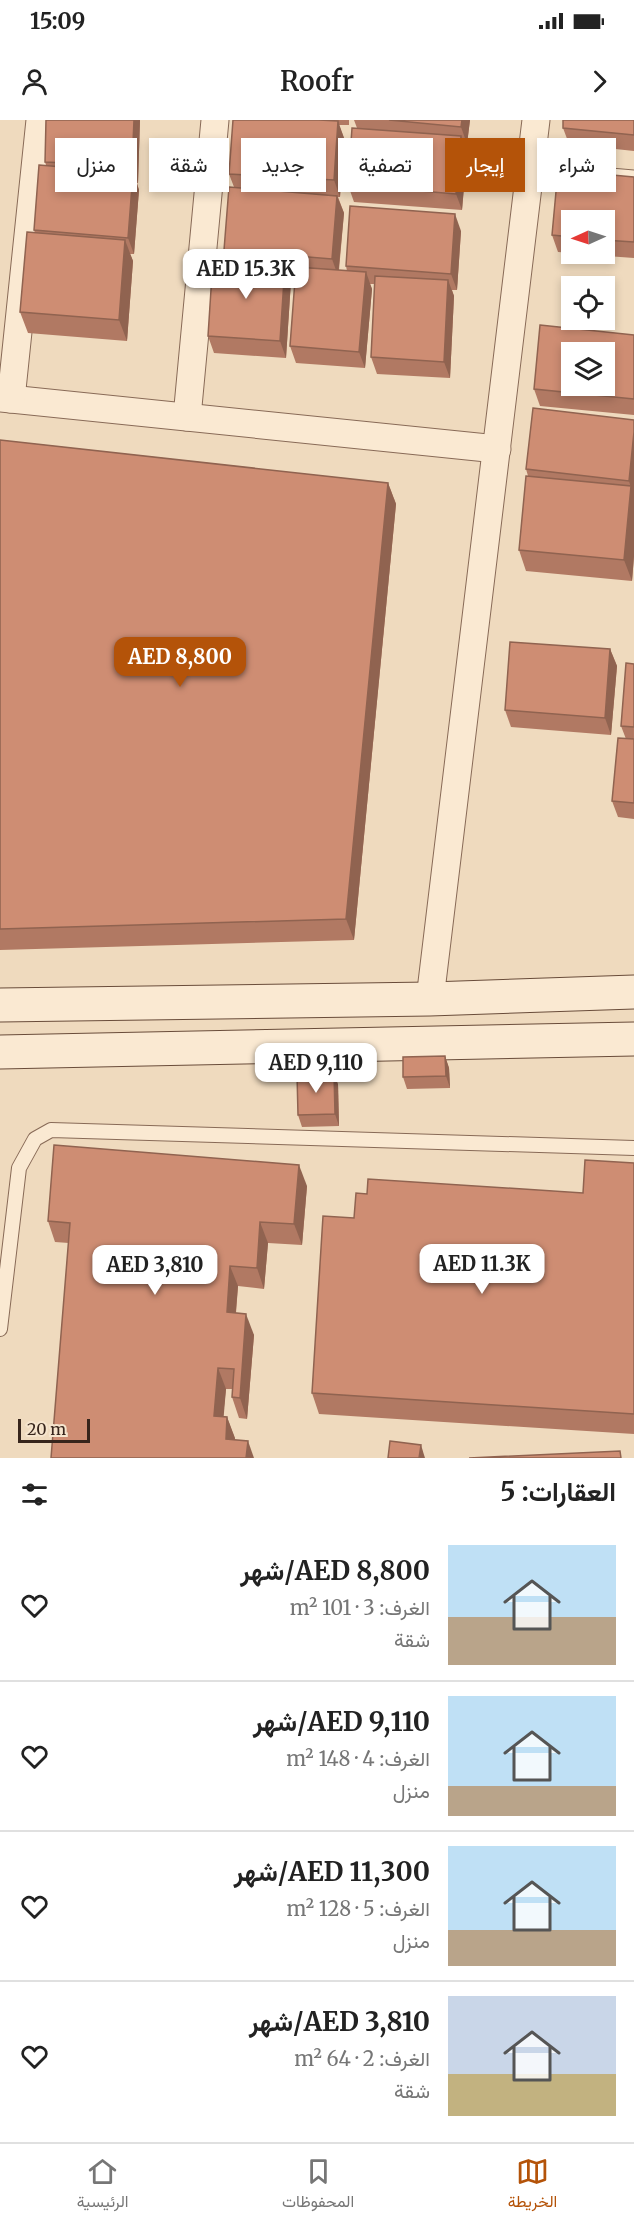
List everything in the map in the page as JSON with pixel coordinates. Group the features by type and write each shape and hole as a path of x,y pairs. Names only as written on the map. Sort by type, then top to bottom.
{"street":[{"path":"40,120 6,398 496,448"},
{"path":"187,417 215,120"},
{"path":"430,999 537,120"},
{"path":"530,175 634,184"},
{"path":"0,1005 430,999 634,992"},
{"path":"0,1052 634,1039"}],"lane":[{"path":"0,1329 19,1168 35,1139 51,1130 634,1148"}],"building":[{"path":"46,120 134,120 133,138 55,138 55,162 45,162"},
{"path":"233,120 338,121 334,180 326,180 326,138 241,138 241,175 229,174"},
{"path":"389,120 462,120 461,127"},
{"path":"563,120 634,120 634,135 563,128"},
{"path":"352,128 461,136 461,138 445,138 445,192 456,192 456,194 432,192 433,138 351,138"},
{"path":"39,165 55,166 55,192 132,192 128,238 34,230"},
{"path":"616,175 634,177 634,242 615,241 615,210 561,210 561,236 552,235 556,192 616,192"},
{"path":"229,187 241,188 241,192 289,192 337,196 332,259 224,250"},
{"path":"350,206 455,214 451,274 346,266"},
{"path":"27,232 125,240 119,320 20,312"},
{"path":"213,259 285,264 280,341 208,336"},
{"path":"296,267 366,272 359,352 290,346"},
{"path":"375,276 448,280 444,362 371,357"},
{"path":"540,325 561,327 561,330 634,335 634,399 604,396 615,396 615,342 561,342 561,392 534,389"},
{"path":"533,408 634,420 629,481 526,469"},
{"path":"0,440 388,483 346,919 0,929"},
{"path":"526,476 631,486 624,560 519,550"},
{"path":"510,642 610,649 605,718 505,710"},
{"path":"626,663 634,664 634,727 621,726"},
{"path":"618,738 634,739 634,803 612,801"},
{"path":"445,1056 446,1076 403,1077 403,1057"},
{"path":"334,1073 335,1114 298,1115 297,1074"},
{"path":"54,1145 299,1165 294,1224 260,1222 257,1268 230,1266 227,1312 246,1314 240,1398 232,1397 234,1369 218,1368 214,1416 227,1417 226,1439 248,1441 246,1458 51,1458 70,1223 48,1221"},
{"path":"585,1160 634,1163 634,1414 312,1393 323,1216 354,1218 356,1193 367,1194 368,1179 583,1193"},
{"path":"390,1441 421,1445 419,1458 388,1458"},
{"path":"620,1451 621,1458 469,1458"}]}
